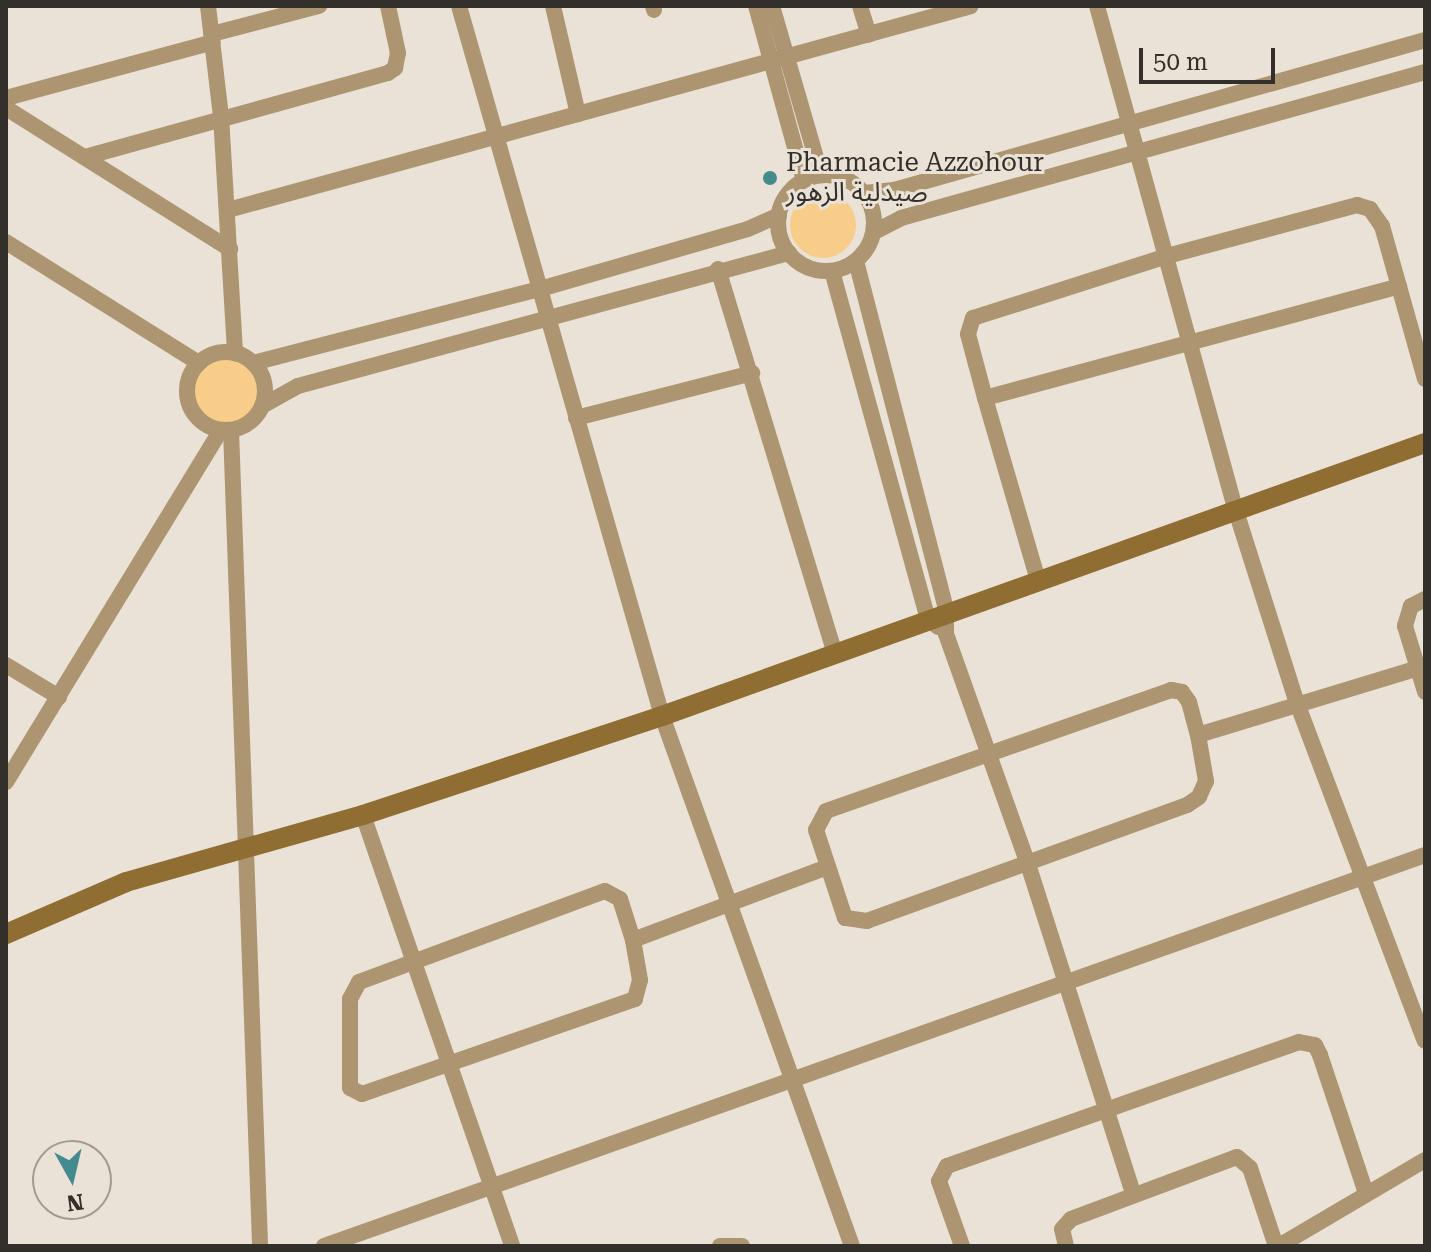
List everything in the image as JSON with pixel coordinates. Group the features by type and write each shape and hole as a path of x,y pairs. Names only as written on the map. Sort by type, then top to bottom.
{"main road":[{"path":"6,934 126,882 363,815 662,716 1037,577 1425,443"}],"street":[{"path":"208,6 221,116 235,354"},
{"path":"6,98 319,6"},
{"path":"85,157 395,68 398,53 388,6"},
{"path":"459,6 662,716 852,1246"},
{"path":"553,6 578,114"},
{"path":"756,6 779,59 812,178"},
{"path":"772,6 779,59"},
{"path":"860,6 869,35"},
{"path":"228,210 971,6"},
{"path":"1097,6 1235,508 1297,703 1360,877 1425,1041"},
{"path":"864,193 894,190 1425,40"},
{"path":"874,232 864,193 852,182 812,178 784,201 779,215 789,253 801,264 832,271 856,261 874,232 901,218 1425,72"},
{"path":"6,108 230,249"},
{"path":"1037,577 968,334 969,320 1167,256 1357,205 1377,215 1425,379"},
{"path":"253,363 540,289 748,229 779,215"},
{"path":"6,242 199,363"},
{"path":"262,406 264,383 253,363 235,354 222,352 199,363 187,385 191,409 209,426 226,430 244,426 262,406 298,386 718,269 789,253"},
{"path":"856,261 936,614"},
{"path":"718,269 834,652"},
{"path":"832,271 936,614 946,634 1027,861 1133,1193"},
{"path":"985,398 1399,286"},
{"path":"576,418 752,373"},
{"path":"6,782 226,430"},
{"path":"226,430 246,850 260,1246"},
{"path":"1425,599 1411,606 1405,626 1415,669 1425,692"},
{"path":"6,665 59,697"},
{"path":"1198,735 1415,669"},
{"path":"1171,690 1182,692 1189,702 1206,781 1199,797 858,923 845,918 816,830 826,811 988,753 1171,690"},
{"path":"363,815 415,958 447,1066 512,1246"},
{"path":"324,1246 1425,855"},
{"path":"633,940 827,867"},
{"path":"605,891 620,899 633,940 640,980 635,999 624,1007 362,1094 350,1088 354,988 415,958 605,891"},
{"path":"962,1246 942,1194 941,1171 1107,1107 1309,1042 1320,1055 1366,1193"},
{"path":"1066,1246 1065,1224 1133,1193 1228,1157 1244,1160 1278,1246 1425,1160"},
{"path":"720,1246 742,1246"}],"shaded area":[{"path":"816,192 830,192 842,197 851,206 856,225 854,238 847,249 830,258 816,258 804,253 795,244 790,232 790,218 795,206 804,197"},
{"path":"224,357 249,367 259,392 249,417 224,427 199,417 189,392 199,367"}],"place":[{"name":"Pharmacie Azzohour صيدلية الزهور","path":"770,178"}]}
